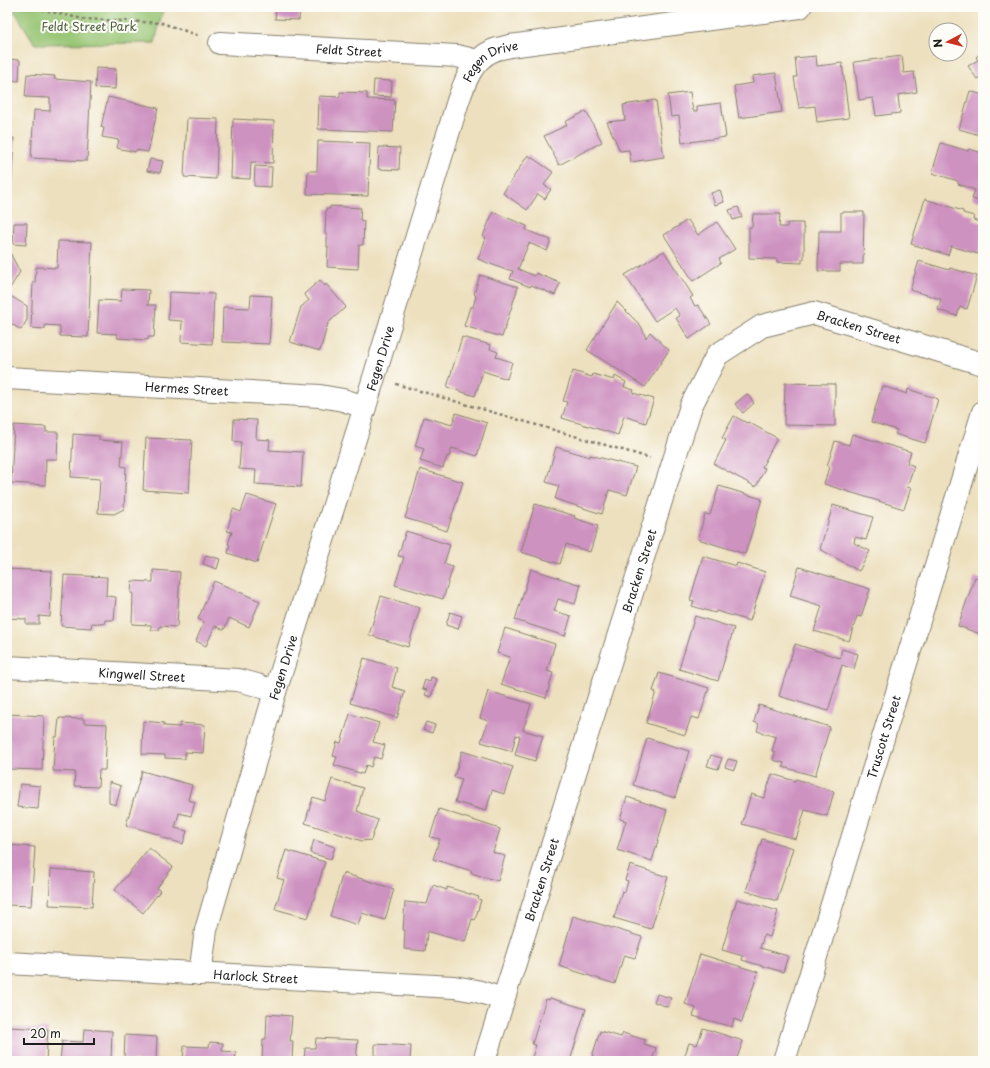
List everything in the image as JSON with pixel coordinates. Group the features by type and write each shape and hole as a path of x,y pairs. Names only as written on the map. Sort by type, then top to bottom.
{"street":[{"name":"Fegen Drive","path":"200,974 206,930 276,692 458,101 466,79 477,61 492,51 510,46 800,7"},
{"name":"Feldt Street","path":"220,43 457,56 477,61"},
{"name":"Bracken Street","path":"484,1061 502,998 691,406 718,355 762,326 814,313 983,364"},
{"name":"Hermes Street","path":"7,378 320,396 343,400 364,407"},
{"name":"Truscott Street","path":"784,1061 983,412"},
{"name":"Kingwell Street","path":"7,668 238,680 276,692"},
{"name":"Harlock Street","path":"7,963 454,987 502,998"}],"path":[{"path":"30,7 83,19 162,23 189,32"},
{"path":"391,382 652,459"}],"green space":[{"name":"Feldt Street Park","path":"12,7 167,7 162,13 155,43 35,44"}],"building":[{"path":"276,7 300,7 299,20 275,19"},
{"path":"983,52 983,82 980,77 977,79 968,66 978,60 976,57"},
{"path":"816,56 817,66 842,63 849,118 817,122 815,106 799,108 794,77 797,77 795,58"},
{"path":"902,56 904,73 914,72 917,92 898,95 900,113 876,116 873,98 859,100 854,62"},
{"path":"7,59 20,60 19,81 7,80"},
{"path":"96,68 116,69 115,89 95,88"},
{"path":"776,73 782,112 739,118 734,86 753,83 752,76"},
{"path":"27,74 55,76 54,79 91,82 87,161 31,158 34,110 50,111 50,98 25,97"},
{"path":"374,80 392,81 391,97 373,96"},
{"path":"970,91 983,95 983,136 959,129"},
{"path":"340,92 367,93 367,99 395,100 393,132 318,129 319,96 340,97"},
{"path":"690,92 693,111 697,111 697,106 721,103 726,137 682,143 679,116 671,117 668,95"},
{"path":"108,97 158,108 148,152 136,150 135,152 117,148 119,140 102,137 104,128 101,127"},
{"path":"656,100 664,157 631,162 629,150 620,151 607,122 625,120 623,105"},
{"path":"586,111 602,142 559,165 544,136 567,125 565,122"},
{"path":"187,118 218,119 216,179 184,177"},
{"path":"233,119 274,121 273,163 251,162 250,179 231,178"},
{"path":"7,138 14,138 11,195 7,195"},
{"path":"318,141 370,143 368,196 307,194 308,171 317,171"},
{"path":"941,143 968,151 969,149 983,153 983,202 972,199 975,190 958,184 958,181 932,173"},
{"path":"379,147 400,148 399,170 378,169"},
{"path":"528,155 553,172 544,185 551,189 545,199 538,194 527,210 503,193"},
{"path":"150,159 163,161 160,173 147,171"},
{"path":"255,166 272,167 271,187 254,186"},
{"path":"720,190 724,202 715,205 711,193"},
{"path":"925,199 963,211 963,213 974,216 973,220 983,223 983,238 978,254 951,246 948,255 911,244"},
{"path":"330,206 361,208 360,220 364,221 363,245 359,245 358,269 327,267 328,247 327,234 325,234 326,209 330,209"},
{"path":"738,207 742,217 733,220 729,210"},
{"path":"493,212 527,226 526,230 551,240 547,251 529,243 518,269 535,276 536,273 560,283 555,295 531,285 530,287 510,279 513,271 506,270 478,259 486,238 483,236"},
{"path":"841,212 864,212 863,264 840,264 840,271 818,271 819,231 841,231"},
{"path":"753,214 780,214 779,227 787,227 787,223 803,223 804,259 802,259 802,263 777,262 777,259 749,258 749,227 752,227"},
{"path":"688,220 698,235 717,222 735,249 719,259 721,263 693,281 664,235"},
{"path":"14,223 27,223 26,245 13,244"},
{"path":"58,241 92,242 88,337 60,336 60,326 45,325 45,329 31,328 33,282 35,283 36,267 57,268"},
{"path":"7,247 20,272 7,293"},
{"path":"664,251 693,296 690,298 695,306 698,305 711,324 689,339 676,318 680,316 675,308 655,321 625,275"},
{"path":"919,261 949,270 950,268 977,276 967,309 960,307 957,316 938,310 941,299 910,290"},
{"path":"480,275 518,287 502,337 464,326 470,307 473,307 476,296 474,294"},
{"path":"320,280 325,286 326,284 346,307 328,323 320,351 290,342 301,307 309,300 304,294"},
{"path":"122,289 149,290 148,305 156,305 154,337 148,337 148,340 117,338 118,334 97,333 99,300 121,301"},
{"path":"169,292 214,294 212,344 181,342 182,321 168,320"},
{"path":"7,294 27,306 27,320 21,330 7,321"},
{"path":"251,295 272,296 269,344 222,342 223,307 250,308"},
{"path":"617,302 641,326 646,338 650,332 669,350 645,387 587,350"},
{"path":"462,337 491,345 490,349 498,352 496,357 512,362 507,379 483,371 475,396 447,387"},
{"path":"573,371 592,377 593,374 614,380 615,376 626,382 624,387 634,390 633,393 654,399 646,423 624,416 618,435 562,418 567,402 563,401"},
{"path":"785,383 835,384 835,426 784,425"},
{"path":"882,386 907,394 908,389 938,399 925,443 895,434 897,430 871,422"},
{"path":"747,394 754,403 743,413 735,404"},
{"path":"456,413 487,423 477,456 452,448 449,457 447,456 443,468 420,461 424,449 415,446 424,417 452,425"},
{"path":"734,416 777,438 762,467 765,468 756,487 714,464 726,440 722,438"},
{"path":"234,419 257,420 256,439 270,440 269,450 303,452 301,487 255,484 256,470 239,469 241,442 233,441"},
{"path":"14,425 46,427 46,432 58,432 57,459 46,459 45,485 11,483"},
{"path":"73,434 99,436 99,440 123,442 121,466 126,467 124,509 114,514 98,513 100,479 71,477"},
{"path":"852,434 911,452 907,463 914,466 907,487 911,488 904,509 824,484 829,467 827,466 835,441 849,445"},
{"path":"146,438 192,440 189,493 143,490"},
{"path":"556,447 590,457 590,455 636,467 627,495 609,490 602,514 555,499 559,486 546,482"},
{"path":"420,469 463,482 447,531 405,518"},
{"path":"719,486 762,499 745,554 698,539 705,514 710,515"},
{"path":"247,495 276,504 257,563 228,553 230,545 228,544 232,532 227,531 233,509 241,512"},
{"path":"535,504 575,516 574,518 598,526 590,552 566,544 560,564 521,552"},
{"path":"833,505 873,517 866,540 855,537 854,543 870,551 859,571 820,549"},
{"path":"406,531 450,545 444,564 453,567 443,599 395,585 404,557 398,556"},
{"path":"206,555 220,559 217,569 203,564"},
{"path":"703,556 736,566 737,563 765,572 750,621 692,606 694,601 690,600"},
{"path":"799,567 870,589 861,617 857,616 849,641 814,631 822,606 790,596"},
{"path":"7,569 52,571 50,617 39,616 39,624 26,624 26,619 7,618"},
{"path":"531,569 581,585 575,604 558,599 554,611 571,616 565,636 515,620"},
{"path":"153,570 180,572 177,627 160,626 159,630 151,630 151,625 132,624 132,581 153,582"},
{"path":"64,575 107,577 106,596 116,597 114,620 105,620 104,624 92,623 91,628 61,626"},
{"path":"975,577 983,580 983,635 958,626"},
{"path":"214,581 260,601 249,627 229,618 224,630 215,626 206,646 196,641 204,622 198,619"},
{"path":"381,596 420,608 408,647 369,635"},
{"path":"450,612 462,616 458,629 446,625"},
{"path":"695,616 734,628 718,681 679,669"},
{"path":"505,628 555,644 547,671 553,673 546,698 501,684 510,657 497,653"},
{"path":"795,644 840,658 842,649 858,654 854,669 842,665 828,711 779,696"},
{"path":"364,658 397,668 392,687 405,691 397,718 350,703"},
{"path":"659,673 709,688 699,719 691,717 685,735 646,723 656,692 653,691"},
{"path":"431,677 437,679 431,697 425,695 427,690 422,689 425,680 430,682"},
{"path":"488,691 531,704 523,730 543,736 535,761 515,755 520,736 516,735 512,751 481,742 488,721 480,718"},
{"path":"759,705 830,727 815,776 783,767 784,763 773,760 775,753 772,751 776,737 757,731 759,724 754,722"},
{"path":"8,714 44,716 42,770 7,769"},
{"path":"350,714 379,723 373,742 385,745 381,759 374,757 371,767 366,765 363,774 334,765 337,757 333,756 337,742 341,743"},
{"path":"59,718 84,719 84,723 107,724 105,770 99,770 98,787 74,786 75,772 53,771 55,737 57,737"},
{"path":"143,721 164,723 164,726 180,727 180,723 205,725 203,753 185,752 185,759 165,758 165,755 142,754"},
{"path":"426,722 435,725 432,733 423,730"},
{"path":"647,738 689,751 675,798 633,785"},
{"path":"462,751 513,767 504,794 492,790 486,811 455,802 462,779 454,777"},
{"path":"711,755 722,758 718,769 707,766"},
{"path":"728,759 737,761 734,770 725,767"},
{"path":"142,771 192,785 188,800 195,802 191,816 179,813 175,828 187,831 183,844 161,837 161,835 126,825"},
{"path":"772,774 795,781 796,779 834,792 827,816 805,810 796,839 742,824 751,794 764,798"},
{"path":"332,779 363,788 357,811 378,820 371,840 362,841 305,823 313,797 325,801"},
{"path":"109,782 121,786 116,805 109,803"},
{"path":"20,784 40,786 38,809 17,807"},
{"path":"627,797 667,810 652,861 617,850 626,821 620,819"},
{"path":"439,809 500,829 493,852 505,856 498,881 433,859 440,839 430,837"},
{"path":"762,839 793,848 777,901 746,891"},
{"path":"314,840 335,847 331,859 310,853"},
{"path":"7,845 35,847 31,906 7,905"},
{"path":"149,848 173,867 157,888 160,891 143,913 115,890"},
{"path":"286,850 325,862 308,918 275,909 284,880 277,878"},
{"path":"630,865 668,877 651,929 614,918 622,891 625,892 628,881 625,880"},
{"path":"51,869 94,872 92,907 49,905"},
{"path":"343,873 394,889 385,920 362,913 358,925 330,916"},
{"path":"433,885 447,890 447,887 479,897 478,899 481,900 475,920 472,919 465,942 427,932 425,951 404,949 405,930 403,930 405,902 427,904"},
{"path":"737,899 778,911 770,937 764,935 760,948 788,956 783,972 742,960 743,956 722,950"},
{"path":"573,916 642,937 635,958 624,955 615,984 559,966"},
{"path":"700,954 758,972 742,1022 734,1019 732,1027 693,1016 696,1008 685,1004"},
{"path":"657,994 671,998 668,1007 654,1002"},
{"path":"550,998 586,1009 570,1061 531,1061 536,1045 532,1044 546,999 549,1000"},
{"path":"267,1014 292,1016 290,1041 293,1041 292,1061 262,1061 263,1039 266,1039"},
{"path":"7,1027 48,1029 46,1061 7,1061"},
{"path":"703,1028 743,1041 736,1061 683,1061 689,1043 697,1045"},
{"path":"84,1029 112,1031 111,1061 60,1061 62,1041 83,1042"},
{"path":"600,1031 621,1037 623,1033 645,1040 644,1044 656,1048 652,1061 591,1060"},
{"path":"125,1035 157,1037 156,1060 160,1060 124,1061"},
{"path":"316,1038 358,1040 356,1061 304,1061 305,1048 315,1048"},
{"path":"210,1042 223,1043 222,1051 236,1052 235,1061 183,1061 184,1046 209,1047"},
{"path":"375,1044 411,1046 410,1061 371,1061 372,1056 375,1056"}]}
